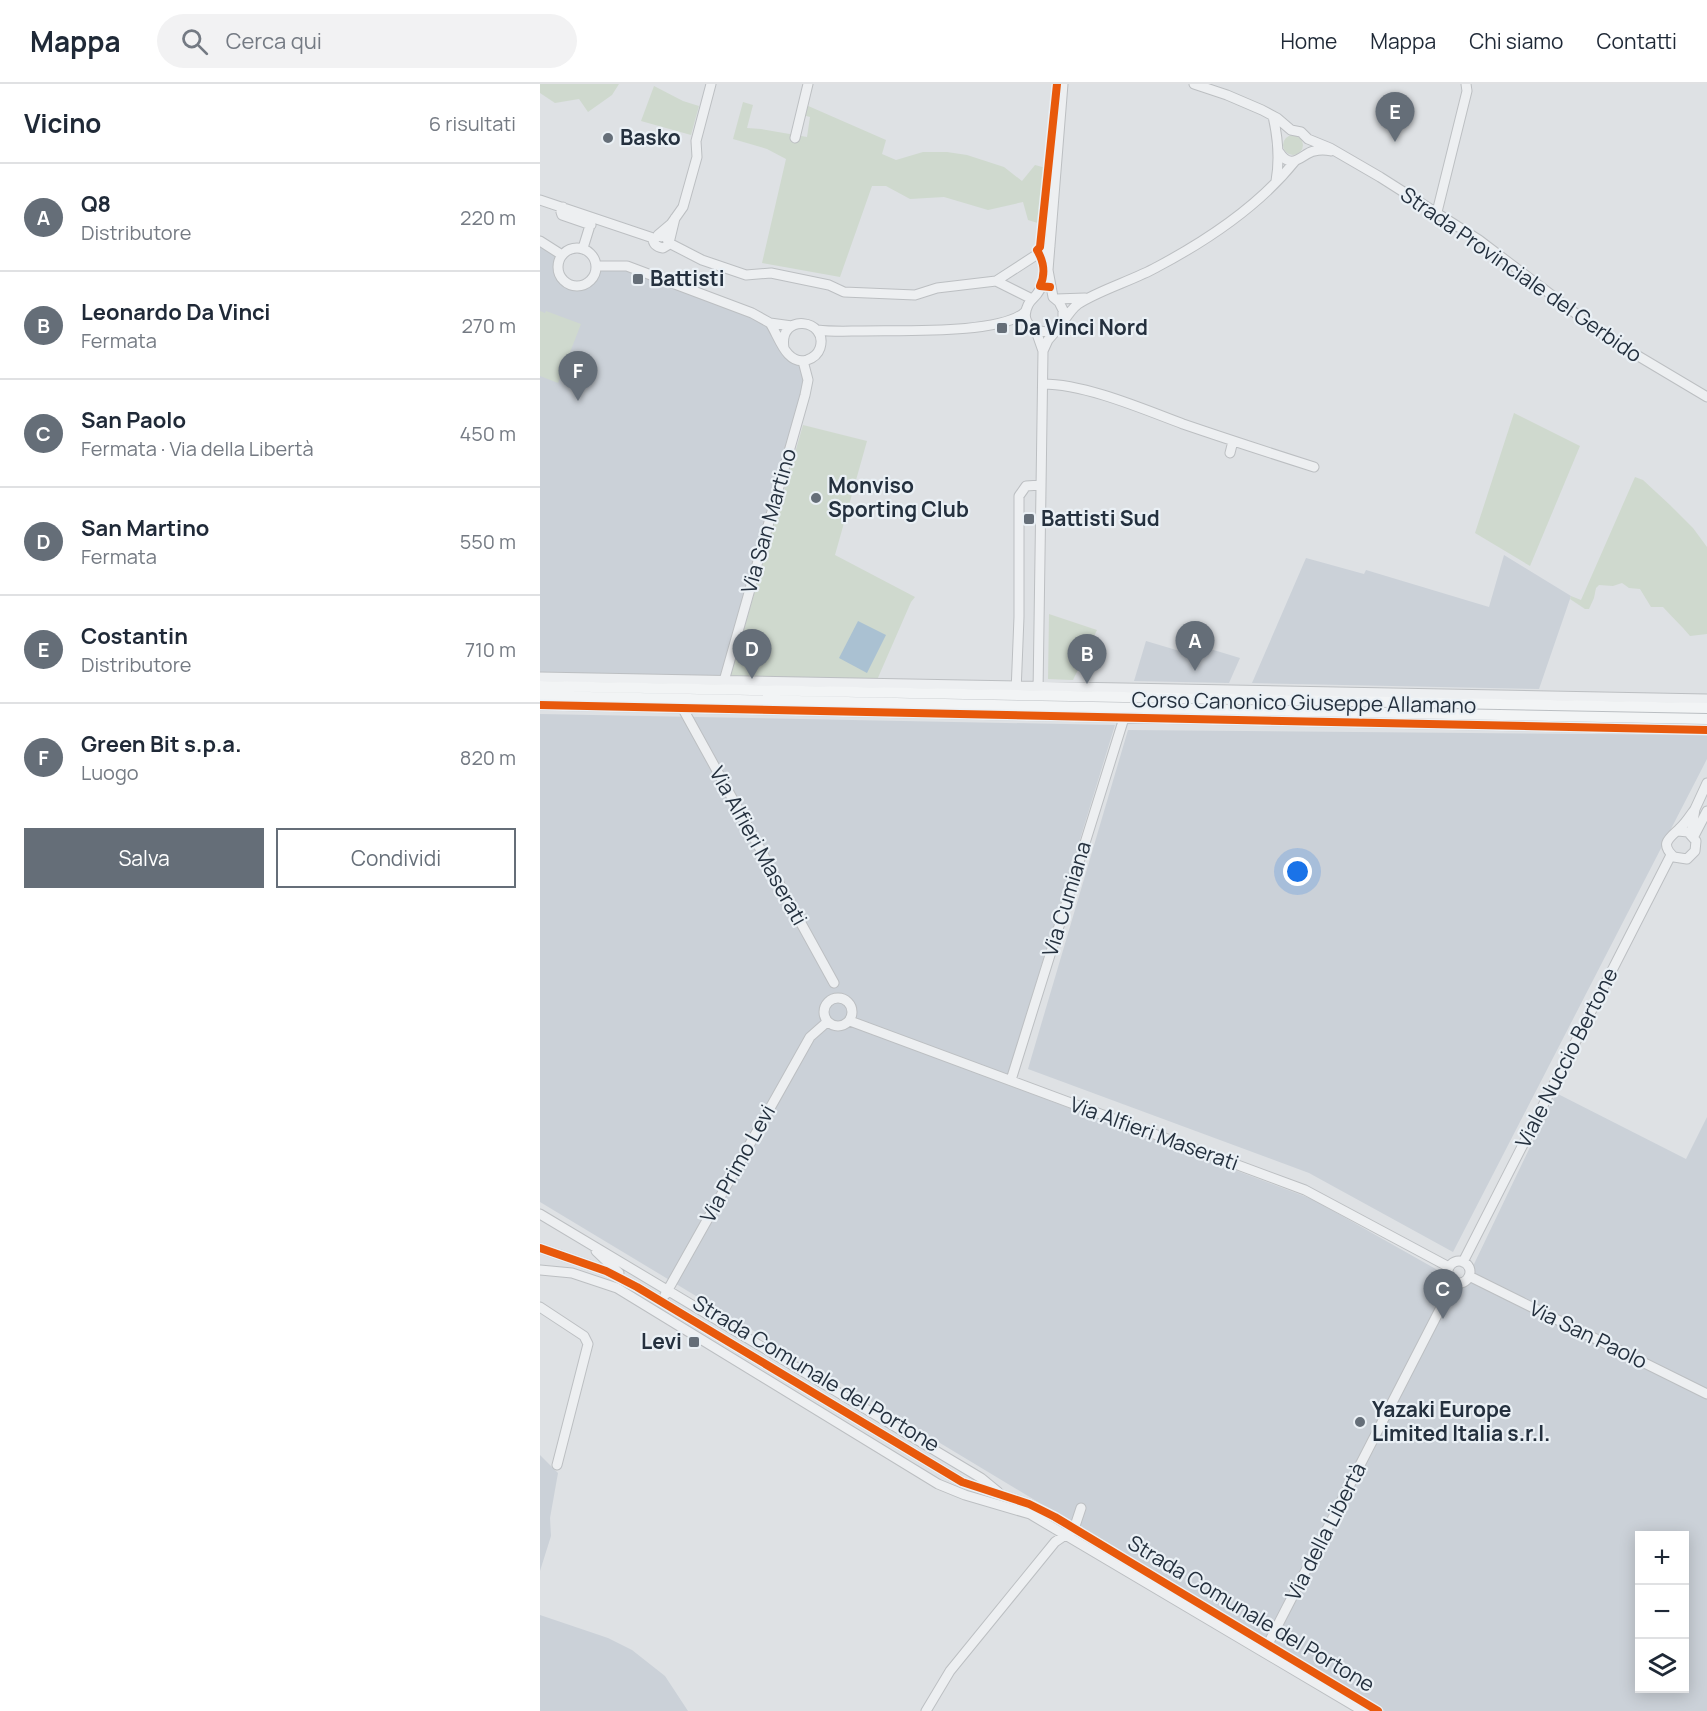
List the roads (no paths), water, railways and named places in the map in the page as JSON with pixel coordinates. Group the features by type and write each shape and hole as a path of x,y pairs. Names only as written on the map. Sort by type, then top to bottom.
{"main road":[{"name":"Corso Canonico Giuseppe Allamano","path":"540,686 1016,691 1038,701 1707,719"},
{"name":"Corso Canonico Giuseppe Allamano","path":"540,696 1707,708"}],"street":[{"path":"675,218 669,243 666,247 656,245 656,237 683,207 697,157 696,141 711,84"},
{"path":"795,138 808,84"},
{"path":"1038,701 1043,351 1033,329 1026,320 1026,312 1042,287 1048,270 1064,84"},
{"name":"Strada Provinciale del Gerbido","path":"1194,84 1206,85 1273,116 1291,130 1301,132 1308,139 1336,151 1437,212 1479,240 1608,338 1707,397"},
{"path":"1437,212 1467,91 1466,84"},
{"path":"1273,116 1279,168 1275,183"},
{"path":"1291,130 1282,134 1278,147 1285,159 1300,160 1307,154 1322,149 1336,151"},
{"path":"1307,154 1308,139"},
{"path":"1043,351 1057,328 1077,305 1136,278 1190,249 1243,212 1295,161"},
{"path":"540,200 563,207 592,221 656,237"},
{"path":"583,248 592,221"},
{"path":"540,241 562,255"},
{"path":"669,243 702,260 746,274 771,273 829,285 844,292 915,295 937,288 996,281 1050,246"},
{"path":"583,248 591,254 597,266 596,273 588,283 570,284 563,280 558,267 562,255 571,249 583,248"},
{"path":"597,266 627,266 752,313 770,323 792,326 803,323 813,326 821,342 817,354"},
{"path":"1005,322 1022,323 1045,333 1057,328 1063,310 1055,298 1048,270"},
{"path":"996,281 1034,297 1048,295 1055,298 1078,299 1096,295"},
{"path":"817,330 849,332 947,330 1005,322 1026,312"},
{"path":"770,323 791,357 802,361 817,354 827,341 849,332"},
{"path":"784,348 784,335 792,326"},
{"name":"Via San Martino","path":"724,681 805,395 808,380 802,361"},
{"path":"1042,384 1108,397 1314,467"},
{"path":"1230,453 1233,441"},
{"path":"1016,691 1019,496 1026,486 1041,485"},
{"path":"1017,628 1039,628"},
{"name":"Corso Canonico Giuseppe Allamano","path":"540,677 1016,691"},
{"name":"Corso Canonico Giuseppe Allamano","path":"540,705 683,709 1038,701 1707,699"},
{"name":"Corso Canonico Giuseppe Allamano","path":"1038,701 1124,717 1707,730"},
{"name":"Via Alfieri Maserati","path":"683,709 834,982"},
{"name":"Via Cumiana","path":"1011,1080 1124,717"},
{"name":"Viale Nuccio Bertone","path":"1463,1262 1671,855 1668,850 1668,839 1678,831 1695,809 1707,783"},
{"name":"Viale Nuccio Bertone","path":"1694,832 1695,809"},
{"path":"1671,855 1677,859 1687,859 1700,850 1694,832 1707,810"},
{"path":"1678,831 1694,832"},
{"path":"834,982 852,1009 850,1021 840,1027 827,1022 823,1012 832,999 834,982"},
{"path":"832,999 844,999"},
{"name":"Via Alfieri Maserati","path":"850,1021 1305,1190 1449,1267"},
{"name":"Via Primo Levi","path":"655,1311 810,1037 827,1022"},
{"name":"Strada Comunale del Portone","path":"540,1214 981,1478 1005,1497"},
{"name":"Strada Comunale del Portone","path":"585,1240 610,1266 637,1287"},
{"name":"Strada Comunale del Portone","path":"540,1248 606,1271 637,1287 962,1482 1040,1509 1070,1532"},
{"path":"1457,1261 1463,1262 1470,1269 1470,1276 1461,1283 1454,1282 1448,1274 1449,1267 1457,1261"},
{"name":"Strada Comunale del Portone","path":"540,1270 572,1273 606,1284 655,1311 938,1484 966,1495 1022,1510 1070,1532 1266,1649 1363,1711"},
{"name":"Via San Paolo","path":"1470,1276 1707,1394"},
{"name":"Via della Libertà","path":"1266,1649 1454,1282"},
{"path":"540,1307 585,1336 588,1344 557,1465"},
{"path":"926,1711 950,1671 1055,1542 1070,1532 1081,1508"},
{"name":"Strada Comunale del Portone","path":"1266,1649 1378,1711"}],"water":[{"path":"858,621 886,635 867,673 839,658"}],"place":[{"name":"Basko","path":"608,138"},
{"name":"Costantin","path":"1395,142"},
{"name":"Battisti","path":"638,279"},
{"name":"Da Vinci Nord","path":"1002,328"},
{"name":"Green Bit s.p.a.","path":"578,401"},
{"name":"Monviso Sporting Club","path":"816,498"},
{"name":"Battisti Sud","path":"1029,519"},
{"name":"Q8","path":"1195,671"},
{"name":"San Martino","path":"752,679"},
{"name":"Leonardo Da Vinci","path":"1087,684"},
{"name":"San Paolo","path":"1443,1319"},
{"name":"Levi","path":"694,1342"},
{"name":"Yazaki Europe Limited Italia s.r.l.","path":"1360,1422"}]}
